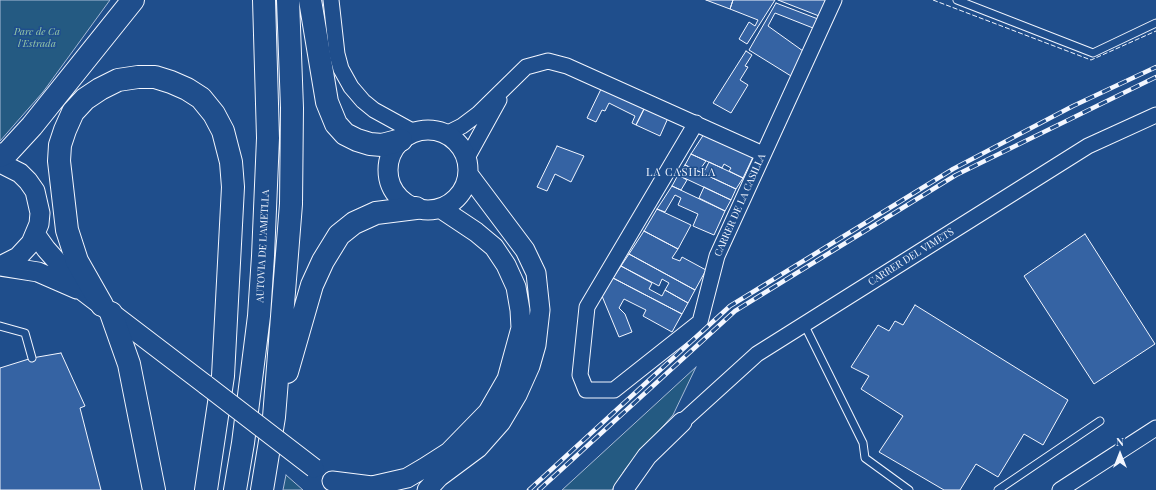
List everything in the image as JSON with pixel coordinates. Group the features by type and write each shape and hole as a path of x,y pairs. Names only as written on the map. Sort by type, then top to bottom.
{"highway":[{"path":"0,156 8,152 32,126 123,9 133,0"},
{"name":"AUTOVIA DE L'AMETLLA","path":"235,490 259,316 264,241 268,138 264,0"},
{"path":"262,490 274,418 291,197 292,108 288,0"},
{"path":"310,0 326,102 336,124 345,134 370,144 382,145 408,136"},
{"path":"154,490 129,364 106,309 77,261 67,230 59,161 60,145 65,130 73,112 85,99 112,83 138,77 155,77 171,82 187,89 200,98 214,114 223,131 230,162 233,187 223,376 206,490"},
{"path":"274,418 312,285 323,260 339,235 354,222 376,213 416,208"}],"street":[{"path":"331,0 337,54 341,69 351,87 362,101 408,136"},
{"name":"CARRER DE LA CASILLA","path":"696,122 587,307 580,375 586,390 614,390 700,322 717,256 834,0"},
{"path":"446,134 462,126 478,114 526,67 548,61 567,66 696,122 763,154"},
{"path":"427,490 439,477 478,448 501,422 517,396 530,366 536,344 540,310 536,273 525,250 467,166 459,144 446,134 431,130 408,136 391,155 388,164 389,178 394,191 400,198 416,208 423,210 440,208 452,202 462,192 467,166 508,84"},
{"name":"CARRER DEL VIMETS","path":"682,422 757,354 1088,146 1156,115"},
{"path":"0,163 20,173 35,191 40,213 36,235 31,243 18,258 0,266"},
{"path":"36,235 46,250 84,292 314,468 337,485 372,486 407,478 424,468 449,452 488,412 507,379 521,328 516,287 506,265 494,247 476,232 440,208"},
{"path":"0,266 38,272 84,292"},
{"path":"623,490 647,456 682,422"},
{"path":"1060,490 1156,428"}],"lane":[{"path":"957,0 1093,53 1156,23"},
{"path":"804,324 863,443 864,458 909,490"},
{"path":"0,326 25,333 32,358"},
{"path":"998,490 1100,421"}],"green space":[{"name":"Parc de Ca l'Estrada","path":"0,0 110,0 43,92 0,141"},
{"path":"696,367 673,415 626,468 612,490 562,490"},
{"path":"286,475 303,490 283,490"}],"building":[{"path":"706,0 733,0 730,9"},
{"path":"733,0 775,0 747,44 739,39 749,22 755,26 758,20 730,9"},
{"path":"778,0 826,0 819,16"},
{"path":"776,3 818,19 813,28 775,13 768,26 803,51 791,76 749,50"},
{"path":"746,51 752,55 745,66 748,67 740,80 748,85 731,113 713,103"},
{"path":"602,87 645,107 636,125 632,123 635,116 609,103 605,111 602,110 596,122 587,118"},
{"path":"645,107 668,118 660,136 636,125"},
{"path":"704,134 753,157 743,178 729,171 731,168 724,164 722,168 691,154"},
{"path":"557,146 584,156 571,182 555,174 547,191 537,187"},
{"path":"691,154 706,161 701,168 705,170 709,162 743,178 736,189 685,165"},
{"path":"685,165 736,189 731,200 678,175"},
{"path":"678,175 687,180 681,190 672,186"},
{"path":"672,186 725,211 714,235 693,226 698,214 678,205 681,198 675,195 665,212 657,209"},
{"path":"704,187 731,200 725,211 699,198"},
{"path":"657,209 691,225 678,249 644,231"},
{"path":"644,231 678,249 672,258 680,261 682,257 706,270 695,290 629,254"},
{"path":"1085,234 1155,344 1094,384 1024,276"},
{"path":"629,254 695,290 688,303 665,290 669,283 662,279 659,286 621,266"},
{"path":"621,266 652,283 649,289 662,296 665,290 688,303 682,314 613,278"},
{"path":"613,278 682,314 672,332 643,316 646,310 624,299 619,308 625,314 632,332 619,337 602,296"},
{"path":"915,305 1068,400 1043,445 1024,434 998,477 976,464 960,490 944,490 879,452 903,416 861,389 869,376 851,367 878,325 889,331 895,321 903,325"},
{"path":"61,353 85,406 80,408 101,490 0,490 0,368 32,358"}],"railway":[{"path":"529,490 730,306 953,169 1073,106 1156,67"},
{"path":"539,490 735,311 956,175 1156,77"}],"fence":[{"path":"933,0 1091,60 1156,31"}],"district":[{"name":"LA CASILLA","path":"681,173"}]}
